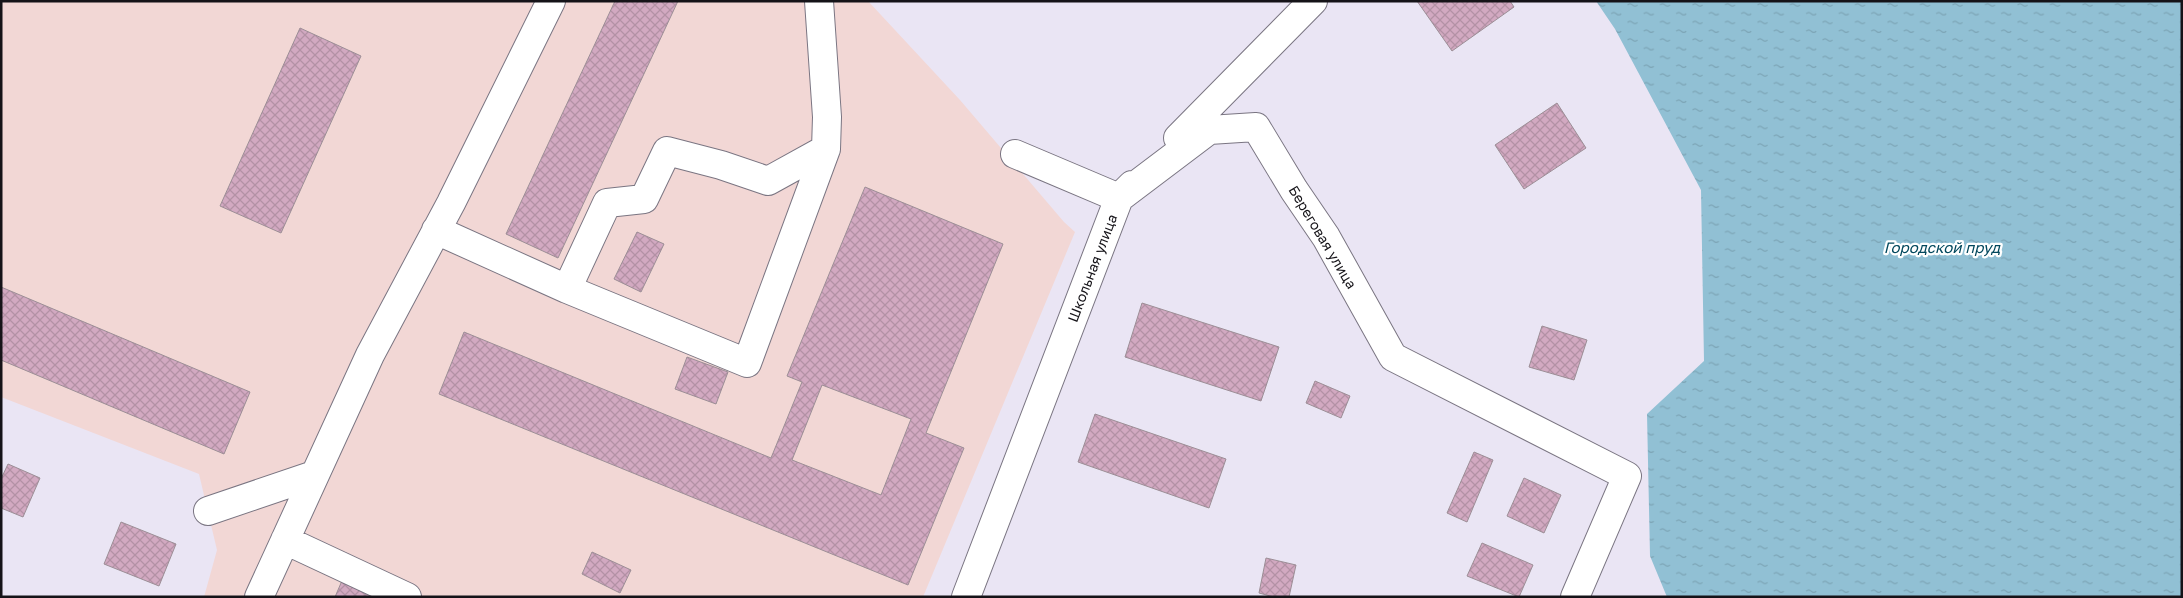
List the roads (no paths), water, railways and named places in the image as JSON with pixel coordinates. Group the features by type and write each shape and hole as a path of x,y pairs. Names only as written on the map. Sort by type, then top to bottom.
{"street":[{"path":"259,597 370,355 436,230 552,1"},
{"path":"436,230 567,289 747,363 826,149 827,117 819,1"},
{"name":"Школьная улица","path":"966,597 1119,198 1313,1"},
{"name":"Береговая улица","path":"1119,198 1209,130 1256,126 1294,190 1326,237 1393,357 1627,476 1575,597"},
{"path":"567,289 607,203 644,199 667,151 721,165 768,181 826,149"},
{"path":"1014,154 1119,198"},
{"path":"208,511 314,475"},
{"path":"285,540 407,597"}],"water":[{"name":"Городской пруд","path":"1596,1 2182,1 2182,597 1667,597 1650,556 1647,414 1704,361 1701,190 1615,29"}]}
